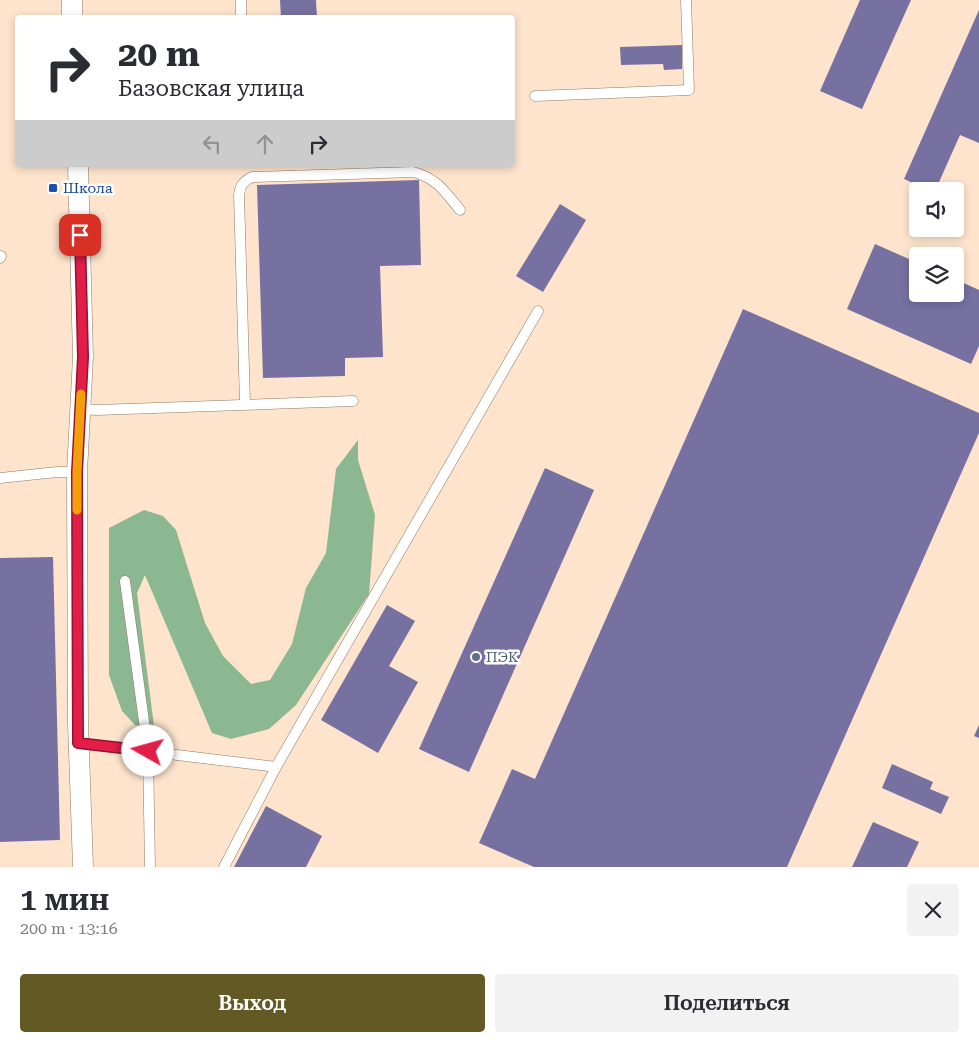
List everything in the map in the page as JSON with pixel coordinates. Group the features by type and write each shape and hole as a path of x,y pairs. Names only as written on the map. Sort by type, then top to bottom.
{"street":[{"path":"72,0 72,15"},
{"path":"78,167 83,357 77,472 78,743 83,867"}],"lane":[{"path":"241,0 242,15"},
{"path":"535,96 689,90 686,0"},
{"path":"245,404 239,195 243,183 252,177 413,172 431,178 460,210"},
{"path":"224,867 276,766 538,311"},
{"path":"80,409 353,401"},
{"path":"0,478 56,472 77,472"},
{"path":"125,581 148,751 150,867"},
{"path":"78,743 276,766"}],"green space":[{"path":"358,440 358,460 375,515 369,594 296,705 269,729 231,739 212,733 145,575 137,593 154,726 135,725 122,711 109,675 109,528 144,510 163,516 176,530 205,623 223,656 251,684 270,680 292,644 306,588 326,553 336,469"}],"building":[{"path":"280,0 316,0 317,15 281,15"},
{"path":"860,0 911,0 862,109 820,91"},
{"path":"979,10 979,143 960,135 939,182 911,182 904,179"},
{"path":"682,45 682,69 664,70 663,64 621,65 620,47"},
{"path":"419,180 421,265 380,266 383,357 345,358 345,376 263,378 257,185"},
{"path":"560,204 586,220 543,292 516,276"},
{"path":"875,244 909,259 909,302 964,302 964,283 979,290 979,346 971,364 847,309"},
{"path":"743,309 979,413 979,433 787,867 534,867 479,843 512,769 535,779"},
{"path":"545,468 594,490 469,772 419,749"},
{"path":"53,557 60,840 0,842 0,558"},
{"path":"387,605 415,621 389,666 418,682 378,753 321,720"},
{"path":"979,725 979,738 974,736"},
{"path":"892,764 933,782 930,789 949,797 941,814 882,788"},
{"path":"266,806 322,836 306,867 234,867"},
{"path":"873,822 919,842 907,867 852,867"}],"slow traffic":[{"path":"77,510 81,394"}],"place":[{"name":"Школа","path":"53,188"},
{"name":"ПЭК","path":"476,657"}],"route":[{"path":"80,235 83,357 77,472 78,743 148,751"}]}
